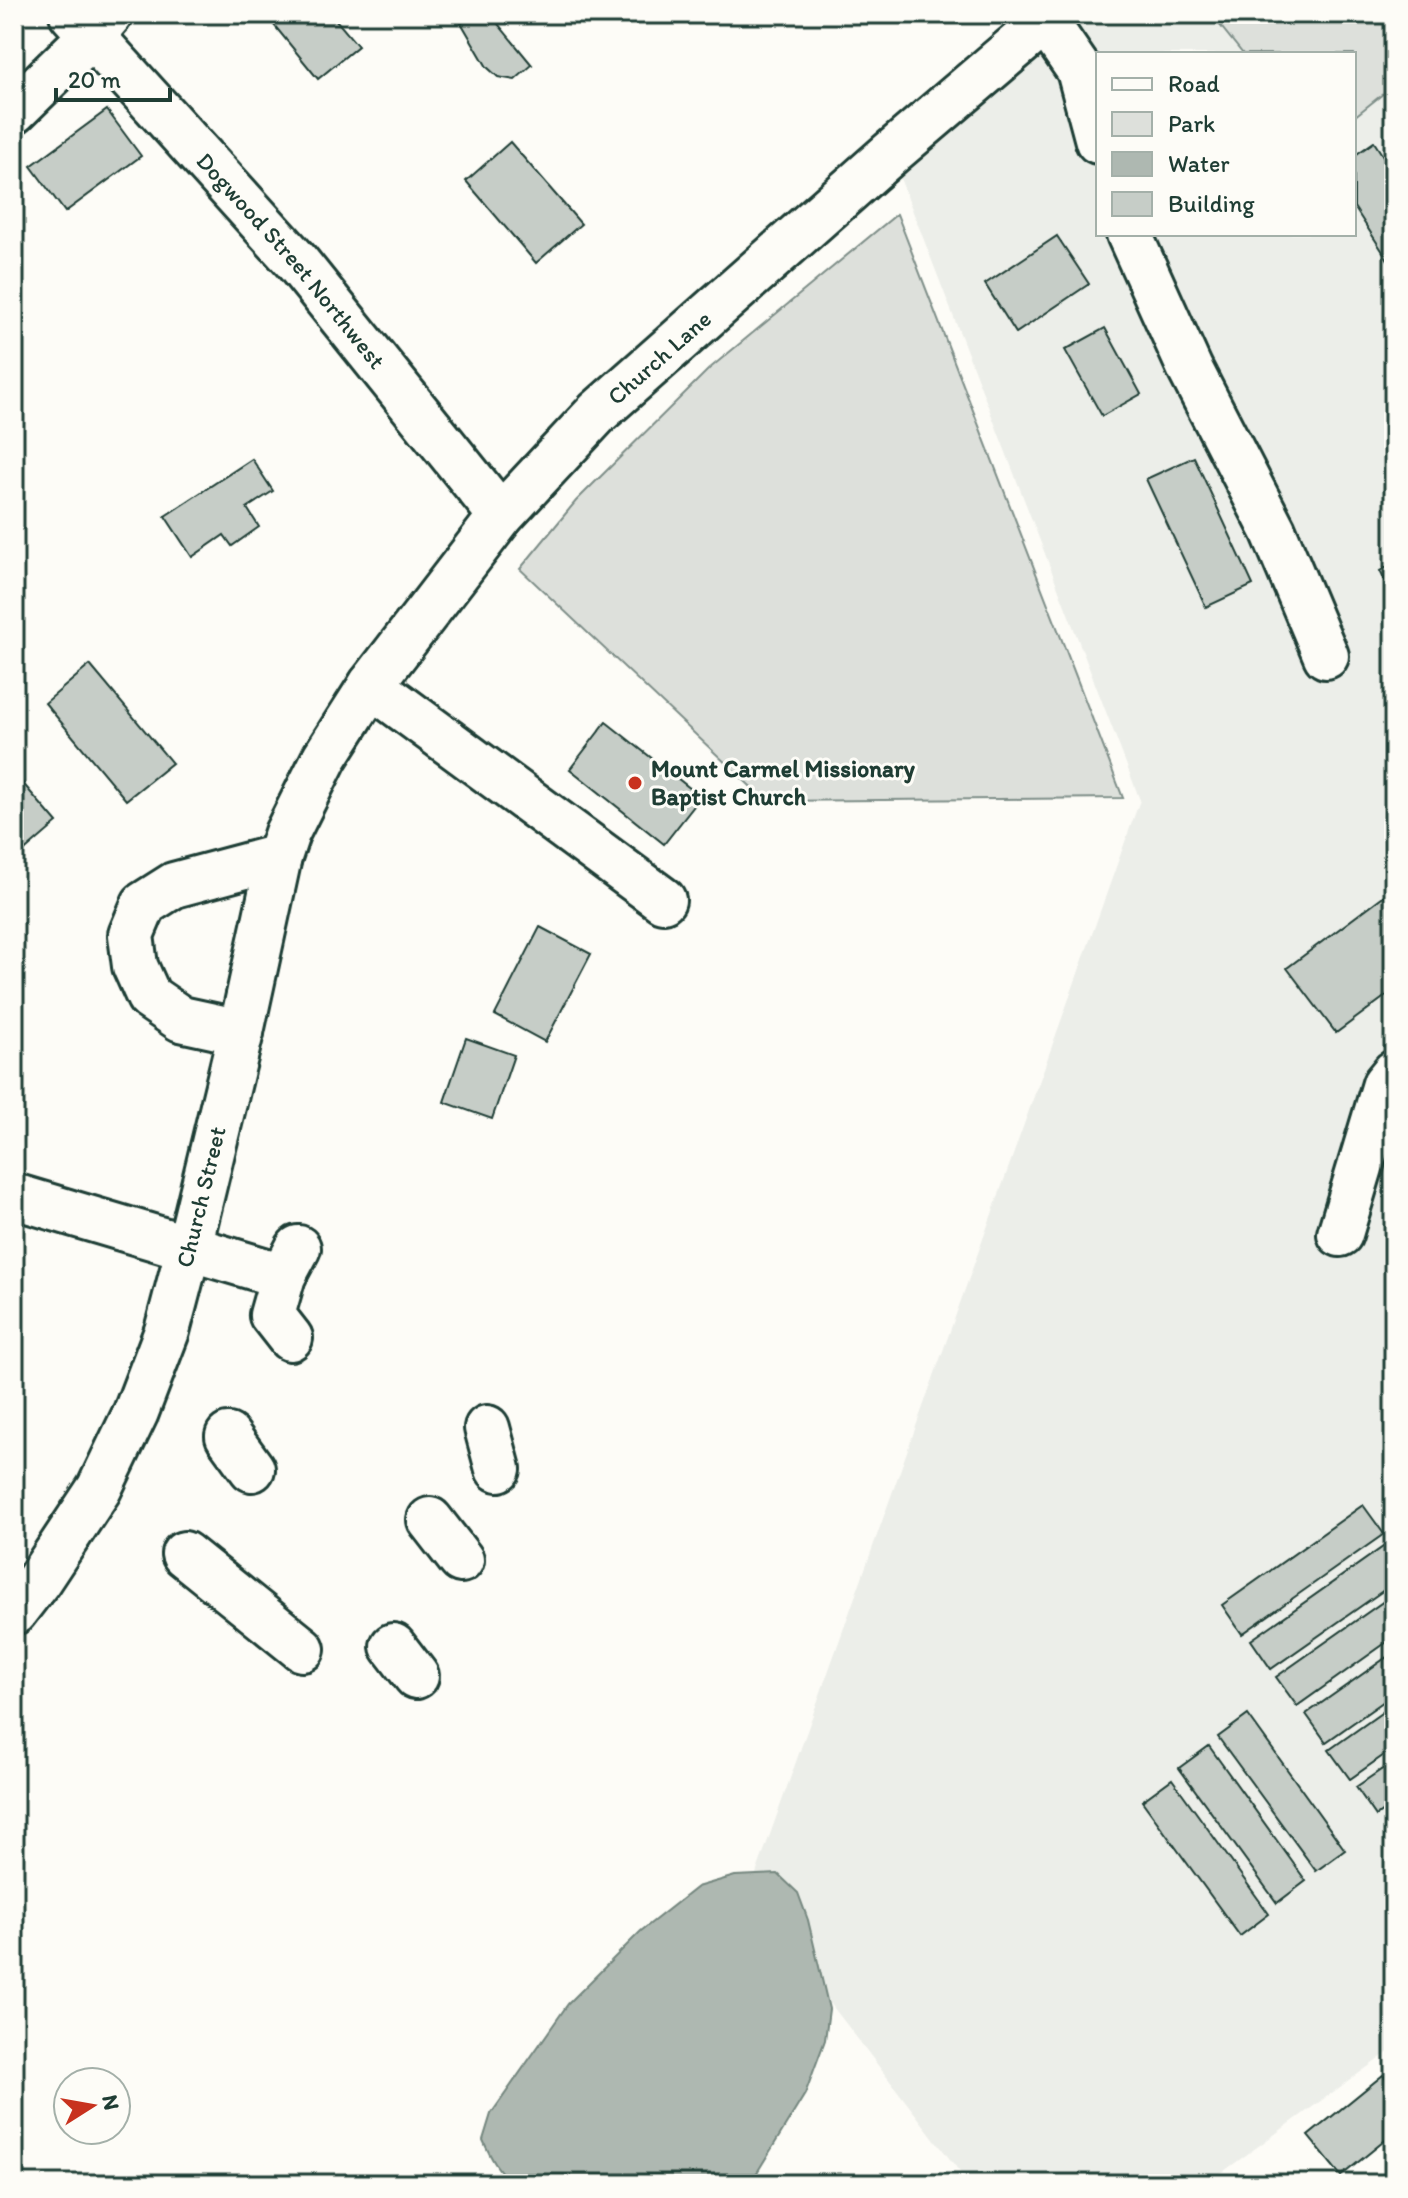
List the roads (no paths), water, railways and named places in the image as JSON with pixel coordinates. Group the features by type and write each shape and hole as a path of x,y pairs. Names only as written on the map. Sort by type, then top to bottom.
{"street":[{"path":"1050,18 1079,70 1096,134"},
{"name":"Church Lane","path":"325,757 371,685 501,516 609,402 891,153 1050,18"},
{"path":"14,111 91,21"},
{"name":"Dogwood Street Northwest","path":"91,21 296,261 501,516"},
{"path":"1130,236 1190,369 1273,530 1326,656"},
{"path":"371,685 663,900"},
{"name":"Church Street","path":"14,1612 99,1489 136,1412 167,1331 241,1032 279,857 287,833 325,757"},
{"path":"241,1032 181,1019 149,997 135,966 131,935 144,904 174,885 279,857"},
{"path":"1340,1234 1385,1084 1394,1073"},
{"path":"14,1196 189,1247 290,1262 272,1315 290,1338"},
{"path":"430,1520 461,1560"},
{"path":"184,1554 302,1649"}],"water":[{"path":"778,1874 798,1893 808,1920 829,2009 825,2040 805,2094 750,2184 514,2184 508,2179 483,2140 491,2114 568,2004 641,1931 697,1887 735,1876"}],"place":[{"name":"Mount Carmel Missionary Baptist Church","path":"635,783"}]}
